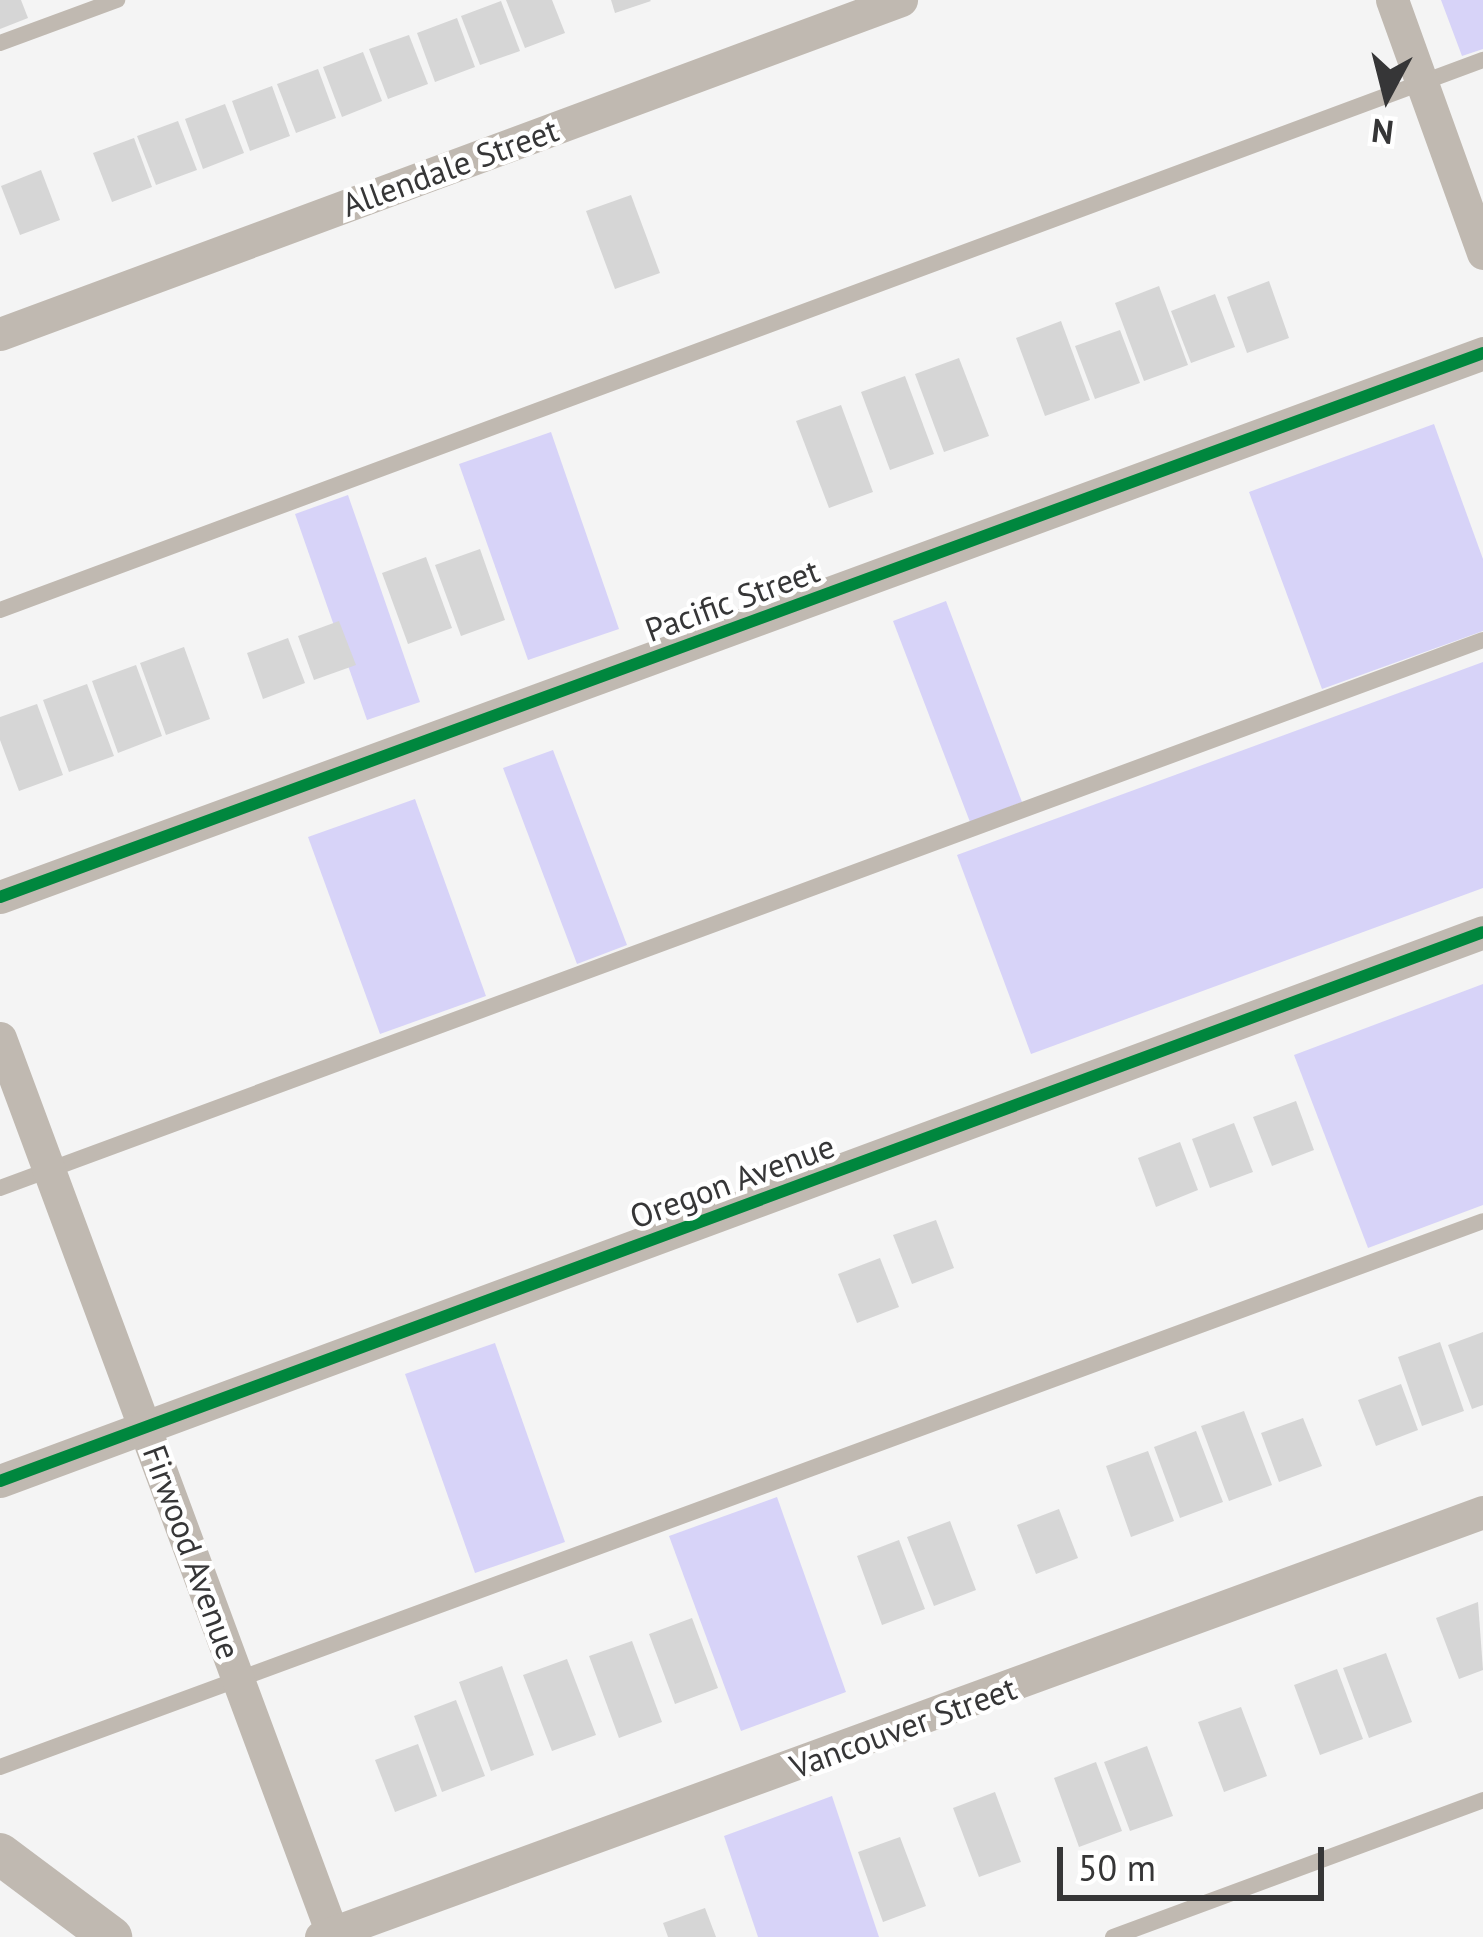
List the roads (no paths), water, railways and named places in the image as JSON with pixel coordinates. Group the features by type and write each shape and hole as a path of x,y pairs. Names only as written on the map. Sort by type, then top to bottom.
{"street":[{"name":"Allendale Street","path":"0,334 901,0"},
{"path":"1392,0 1483,254"},
{"name":"Pacific Street","path":"0,897 1483,353"},
{"name":"Oregon Avenue","path":"0,1481 1483,932"},
{"name":"Firwood Avenue","path":"0,1038 239,1679 327,1935"},
{"name":"Vancouver Street","path":"327,1935 1483,1512"},
{"path":"0,1854 111,1937"}],"lane":[{"path":"0,43 117,0"},
{"path":"0,610 1420,79 1483,60"},
{"path":"0,1188 1483,640"},
{"path":"0,1767 1483,1221"},
{"path":"1113,1937 1483,1800"}]}
